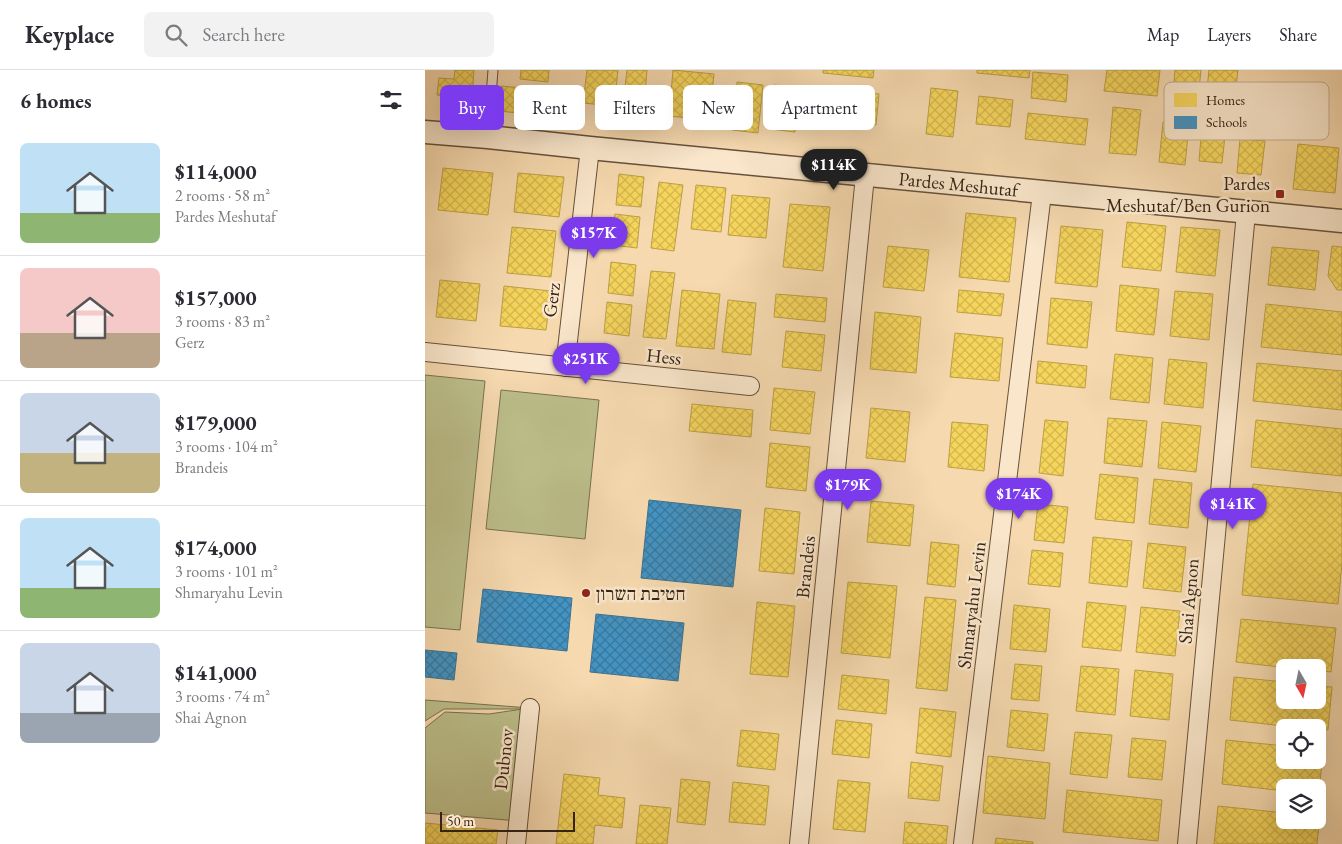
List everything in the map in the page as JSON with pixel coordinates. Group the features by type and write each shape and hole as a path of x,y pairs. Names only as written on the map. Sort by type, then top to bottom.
{"street":[{"name":"Pardes Meshutaf","path":"425,132 1342,221"},
{"name":"Gerz","path":"565,367 590,148"},
{"name":"Brandeis","path":"799,844 865,176"},
{"name":"Shmaryahu Levin","path":"963,844 1042,193"},
{"name":"Shai Agnon","path":"1187,844 1246,213"},
{"name":"Hess","path":"425,352 750,386"},
{"name":"Dubnov","path":"516,844 530,708"}],"lane":[{"path":"487,137 493,70"}],"green space":[{"path":"425,375 485,381 460,630 425,627"},
{"path":"501,390 599,400 585,539 486,529"},
{"path":"425,700 530,708 518,821 425,813 425,728 445,712 489,714 523,709 444,709 425,721"}],"building: Homes":[{"path":"455,70 474,70 473,85 440,85 440,95 437,95 439,78 454,79"},
{"path":"521,70 549,70 548,82 520,79"},
{"path":"587,70 618,70 616,85 595,85 595,104 585,103"},
{"path":"627,70 647,70 646,85 625,85"},
{"path":"673,70 714,74 713,85 683,85 683,117 673,116"},
{"path":"823,70 874,70 873,78 823,73"},
{"path":"977,70 1030,70 1029,78 977,73"},
{"path":"1107,70 1160,70 1157,96 1104,91"},
{"path":"1175,70 1201,70 1200,82 1174,82"},
{"path":"1209,70 1238,70 1237,82 1208,82"},
{"path":"1033,72 1068,75 1066,102 1031,98"},
{"path":"737,82 763,85 758,133 732,130 753,130 753,85 737,85"},
{"path":"504,86 514,87 514,113 504,112"},
{"path":"931,88 958,91 953,137 926,134"},
{"path":"875,94 879,94 875,125"},
{"path":"979,96 1013,100 1010,127 976,124"},
{"path":"1113,107 1141,110 1136,155 1109,153"},
{"path":"1028,113 1088,119 1085,145 1025,139"},
{"path":"1163,122 1164,140 1188,140 1185,165 1159,162"},
{"path":"778,130 795,130 795,132"},
{"path":"1201,140 1225,140 1222,163 1199,161"},
{"path":"1240,140 1265,141 1261,175 1237,173"},
{"path":"1298,144 1339,148 1335,193 1293,189"},
{"path":"443,168 493,173 488,215 438,210"},
{"path":"518,173 564,177 559,217 514,212"},
{"path":"619,174 644,177 641,207 616,205"},
{"path":"659,182 683,185 674,251 651,248"},
{"path":"696,185 726,188 721,232 691,229"},
{"path":"732,195 770,198 766,238 728,235"},
{"path":"790,204 830,207 823,271 783,267"},
{"path":"966,213 1016,218 1009,282 959,277"},
{"path":"615,214 640,217 637,248 612,245"},
{"path":"1127,222 1166,226 1161,271 1122,267"},
{"path":"1061,226 1103,230 1097,287 1055,283"},
{"path":"512,227 556,231 551,277 507,273"},
{"path":"1181,227 1220,230 1215,276 1176,272"},
{"path":"888,246 929,250 924,291 883,287"},
{"path":"1332,246 1342,247 1342,290 1337,290 1328,276"},
{"path":"1272,247 1319,251 1315,290 1268,285"},
{"path":"611,262 636,265 633,296 608,293"},
{"path":"651,271 675,273 666,339 643,337"},
{"path":"440,280 480,284 476,321 436,317"},
{"path":"1120,285 1159,289 1154,335 1116,331"},
{"path":"504,286 551,291 546,330 500,326"},
{"path":"682,290 720,294 714,349 676,346"},
{"path":"959,290 1004,294 1001,316 957,312"},
{"path":"1175,291 1213,294 1209,340 1170,336"},
{"path":"776,294 827,298 825,322 774,317"},
{"path":"1051,298 1092,302 1087,348 1047,344"},
{"path":"728,300 756,303 751,355 722,352"},
{"path":"607,302 632,305 629,336 604,333"},
{"path":"1266,304 1342,312 1342,355 1261,347"},
{"path":"875,312 921,317 916,373 870,369"},
{"path":"786,331 825,335 821,371 782,367"},
{"path":"955,333 1003,338 999,381 950,377"},
{"path":"1115,354 1153,358 1149,403 1110,399"},
{"path":"1169,359 1207,363 1203,408 1164,404"},
{"path":"1038,361 1087,366 1085,388 1036,383"},
{"path":"1257,363 1342,371 1342,410 1253,401"},
{"path":"774,388 815,392 810,434 770,430"},
{"path":"692,404 753,410 751,437 689,431"},
{"path":"871,408 910,412 905,462 866,458"},
{"path":"1108,418 1147,421 1142,467 1104,463"},
{"path":"1045,420 1068,422 1063,476 1039,473"},
{"path":"1256,420 1342,429 1342,476 1251,467"},
{"path":"952,422 988,425 984,471 948,467"},
{"path":"1162,422 1201,426 1196,472 1158,468"},
{"path":"770,443 810,447 806,491 766,487"},
{"path":"1100,474 1138,478 1134,523 1095,519"},
{"path":"1154,479 1192,483 1188,528 1149,524"},
{"path":"1253,484 1342,493 1342,564 1338,604 1242,595"},
{"path":"871,501 914,505 910,546 867,542"},
{"path":"1038,504 1068,507 1064,543 1034,540"},
{"path":"765,508 800,512 794,574 759,571"},
{"path":"1093,537 1132,541 1127,587 1089,583"},
{"path":"931,542 959,545 955,587 927,584"},
{"path":"1148,543 1186,547 1181,592 1143,588"},
{"path":"1032,550 1063,553 1060,587 1028,584"},
{"path":"848,582 897,586 890,658 841,653"},
{"path":"925,597 956,600 947,691 916,688"},
{"path":"757,602 795,606 788,677 750,674"},
{"path":"1087,602 1126,606 1121,651 1082,647"},
{"path":"1014,605 1050,609 1046,652 1010,649"},
{"path":"1141,607 1180,611 1175,656 1136,652"},
{"path":"1241,619 1336,628 1331,672 1326,671 1326,659 1276,659 1276,667 1236,662"},
{"path":"1015,664 1042,666 1039,701 1011,699"},
{"path":"1081,666 1119,669 1115,715 1076,711"},
{"path":"1135,670 1173,674 1169,720 1130,716"},
{"path":"842,675 889,680 886,714 838,709"},
{"path":"1234,677 1276,681 1276,709 1326,709 1326,687 1332,687 1328,730 1326,730 1326,719 1276,719 1276,725 1230,720"},
{"path":"920,708 956,712 951,757 916,753"},
{"path":"1011,710 1048,714 1044,751 1007,747"},
{"path":"836,720 872,724 869,758 832,754"},
{"path":"741,730 779,734 775,770 737,766"},
{"path":"1075,732 1112,735 1107,778 1070,774"},
{"path":"1132,738 1166,741 1162,780 1128,777"},
{"path":"1226,740 1276,745 1276,769 1321,769 1320,779 1276,779 1276,790 1222,784"},
{"path":"988,756 1050,763 1045,819 983,813"},
{"path":"911,762 943,766 939,801 908,798"},
{"path":"564,774 600,778 598,795 625,798 622,828 595,825 593,844 556,844"},
{"path":"681,779 710,782 705,825 677,822"},
{"path":"838,780 870,783 865,832 833,829"},
{"path":"733,782 769,786 765,825 729,822"},
{"path":"1067,790 1162,800 1158,841 1063,832"},
{"path":"640,805 671,808 667,844 636,844"},
{"path":"1218,806 1276,812 1276,829 1319,829 1317,844 1214,844"},
{"path":"905,822 948,826 946,844 903,844"},
{"path":"425,823 498,830 496,844 425,844"},
{"path":"996,838 1033,842 1033,844 995,844"}],"building: Schools":[{"path":"649,500 741,510 733,587 641,578"},
{"path":"483,589 572,598 567,651 477,642"},
{"path":"596,614 684,623 678,681 590,672"},
{"path":"425,650 457,653 454,680 425,677"}],"place":[{"name":"Pardes Meshutaf/Ben Gurion","path":"1280,194"},
{"name":"חטיבת השרון","path":"586,593"}]}
